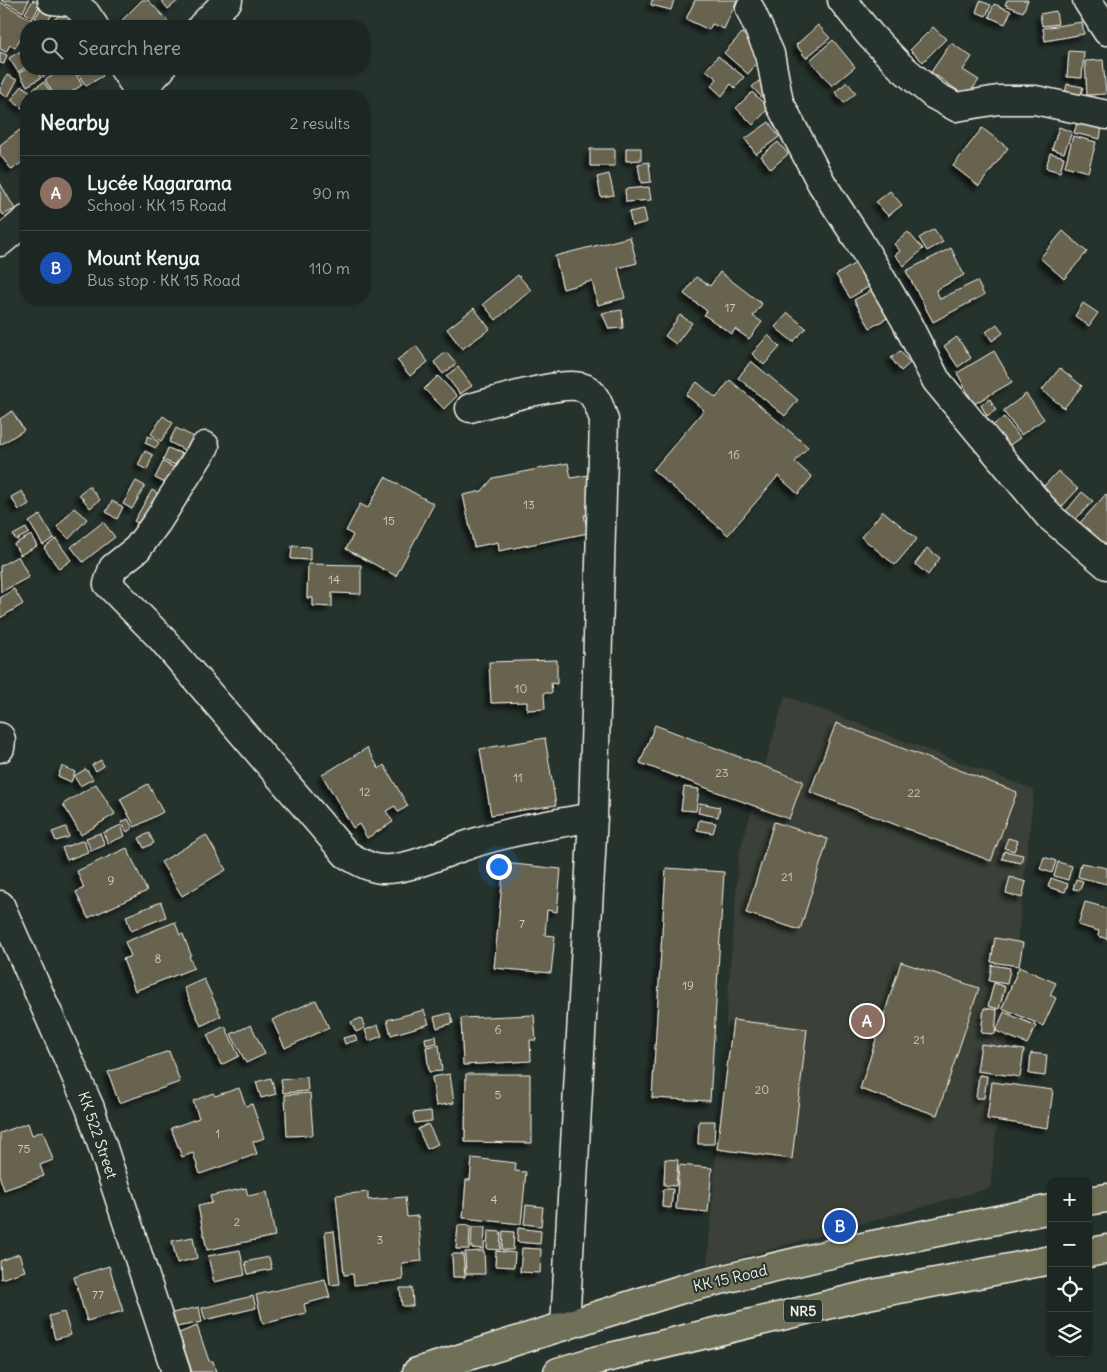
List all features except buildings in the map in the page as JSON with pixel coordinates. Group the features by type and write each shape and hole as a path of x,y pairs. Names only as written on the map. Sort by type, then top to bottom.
{"highway":[{"path":"1092,1200 1107,1198"},
{"name":"KK 15 Road","path":"417,1372 682,1289 843,1251 1047,1210"},
{"path":"1092,1252 1107,1249"},
{"name":"NR5","path":"558,1372 598,1360 873,1294 1047,1261"}],"street":[{"path":"52,0 72,2 90,20"},
{"path":"208,20 228,0"},
{"path":"842,0 870,35 900,66 934,95 956,107 998,100 1035,100 1107,115"},
{"path":"1087,0 1107,31"},
{"path":"750,10 770,54 779,102 822,184 859,241 905,319 936,380 1049,516 1107,565"},
{"path":"127,75 135,90"},
{"path":"141,90 155,75"},
{"path":"0,242 20,225"},
{"path":"470,408 560,386 581,386 596,399 604,420 594,817 565,1326"},
{"path":"205,446 157,522 137,549 113,568 108,584 162,639 346,854 361,863 380,869 400,868 474,842 516,830 594,817"},
{"path":"0,737 0,748"},
{"name":"KK 522 Street","path":"0,905 90,1108 176,1372"}],"shaded area":[{"path":"785,696 1034,790 990,1188 707,1267 739,854"}],"place":[{"name":"Lycée Kagarama","path":"867,1021"},
{"name":"Mount Kenya","path":"840,1226"}]}
